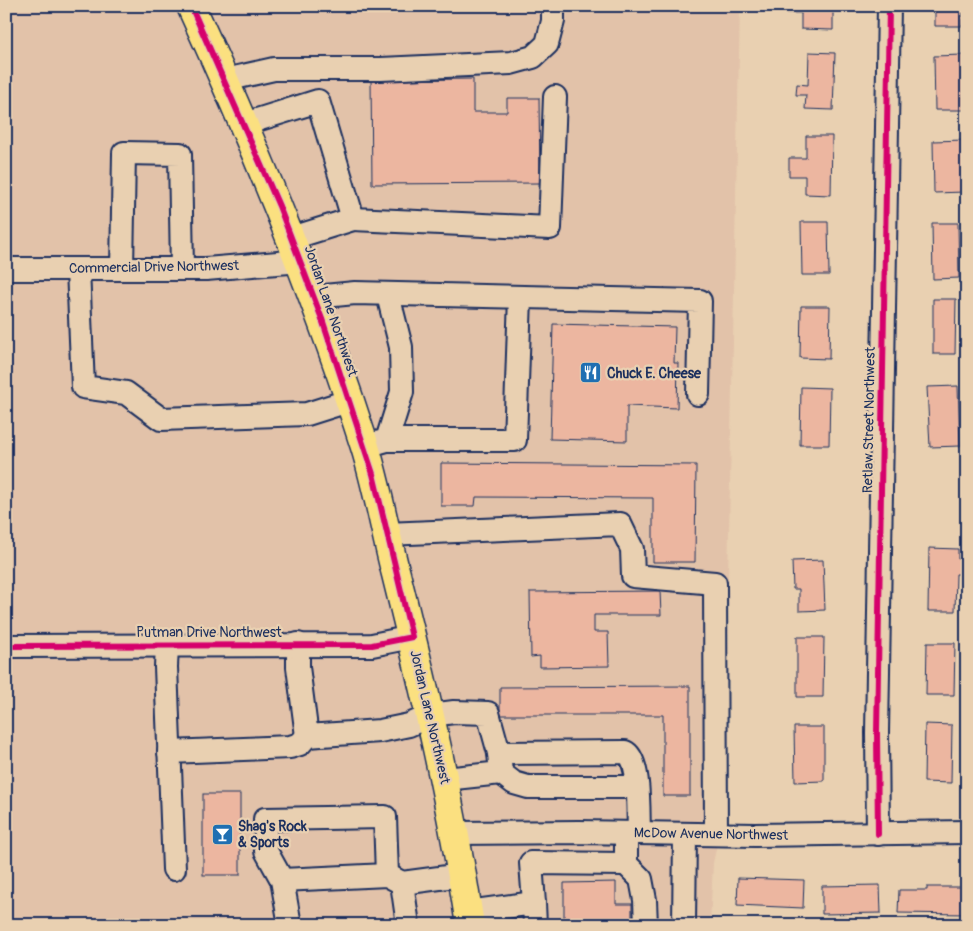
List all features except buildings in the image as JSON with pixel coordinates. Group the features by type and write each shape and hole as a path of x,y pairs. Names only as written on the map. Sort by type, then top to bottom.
{"main road":[{"name":"Jordan Lane Northwest","path":"191,6 244,124 296,250 314,297 348,400 376,443 386,534 431,715 456,833 469,918"}],"street":[{"path":"225,80 274,69 381,69 511,63 533,57 547,44 553,21 553,6"},
{"name":"Retlaw Street Northwest","path":"878,834 877,713 889,6"},
{"name":"Commercial Drive Northwest","path":"6,269 182,268 296,250 353,219 550,228 554,97"},
{"path":"244,124 318,100 353,219"},
{"path":"122,269 124,153 180,154 182,268"},
{"path":"78,269 83,387 126,393 161,419 307,414 348,400"},
{"path":"314,297 355,293 700,301 698,394"},
{"path":"388,295 402,347 402,392 376,443 516,440 520,297"},
{"path":"386,534 620,524 632,549 633,576 715,582 716,834"},
{"name":"Putman Drive Northwest","path":"6,646 372,645 412,636"},
{"path":"298,644 298,667 307,736"},
{"path":"167,645 166,667 174,870"},
{"path":"169,752 290,747 300,744 307,736 395,729 431,715 463,712 488,713 500,763 514,783 528,786 636,787"},
{"path":"444,779 500,763 625,752 630,754 635,765 636,787 633,833 626,864"},
{"path":"290,925 282,880 266,851 265,818 385,817 394,879 408,925"},
{"name":"McDow Avenue Northwest","path":"456,833 878,834 967,832"},
{"path":"684,925 685,834"},
{"path":"469,918 535,914 531,863 626,864 641,879 645,900 646,925"},
{"path":"282,880 394,879 462,875"}],"shaded area":[{"path":"6,6 740,6 723,817 713,863 710,925 6,925"}],"cycle path":[{"path":"6,646 372,645 412,637 373,474 322,319 279,206 191,6"},
{"path":"878,834 877,733 889,6"}],"place":[{"name":"Chuck E. Cheese","path":"591,373"},
{"name":"Shag's Rock & Sports","path":"222,834"}]}
